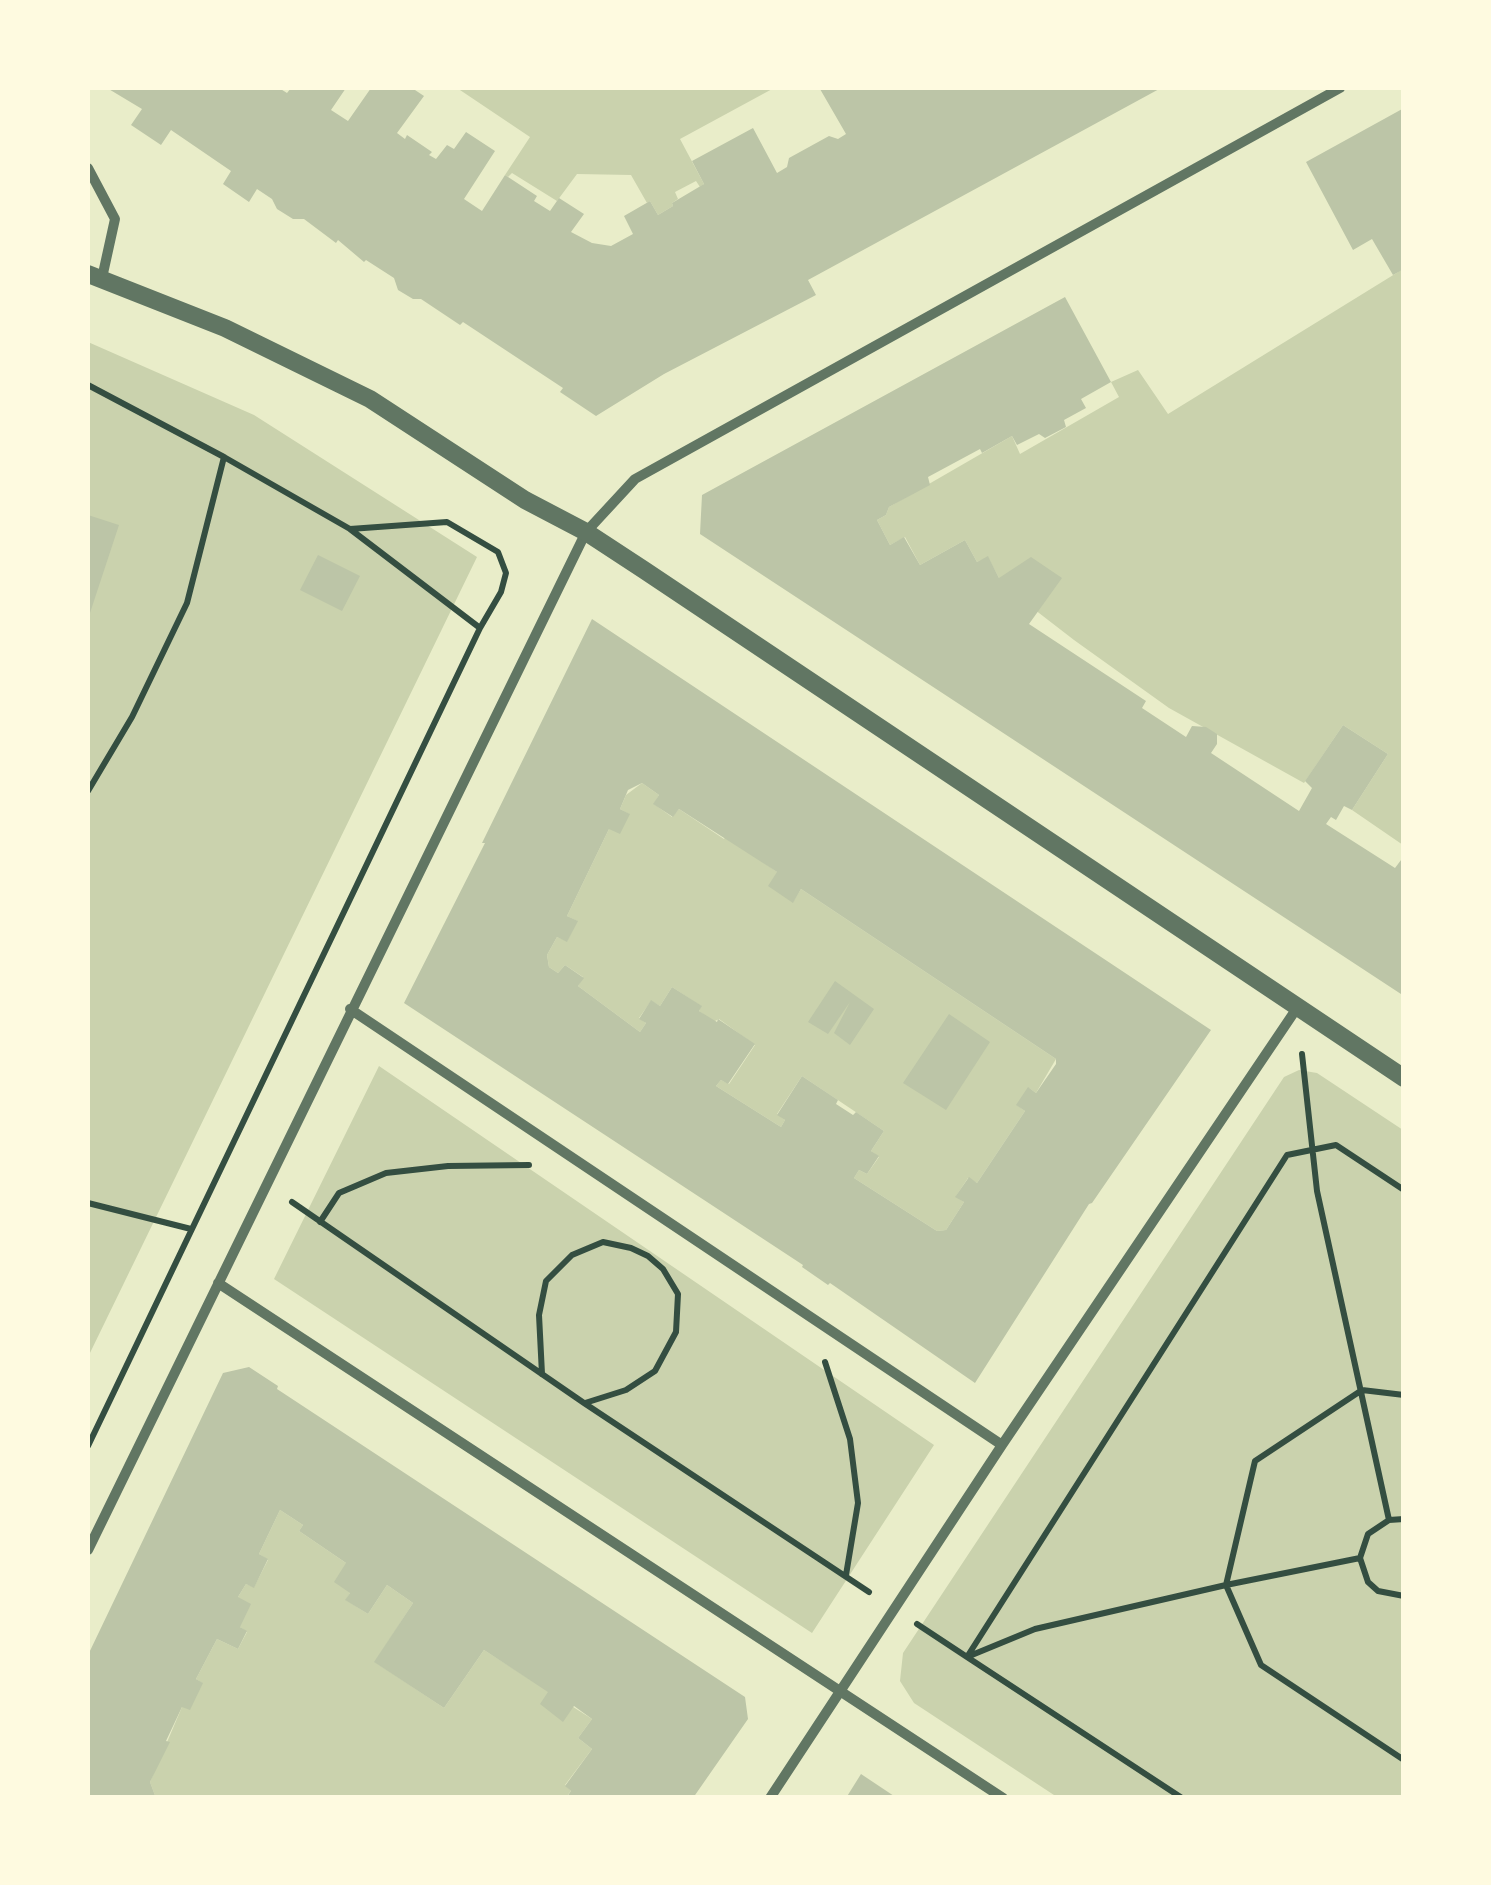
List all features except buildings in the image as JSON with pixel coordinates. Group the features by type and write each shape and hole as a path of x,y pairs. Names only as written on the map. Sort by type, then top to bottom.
{"street":[{"path":"88,1550 586,532 635,479 1340,88"},
{"path":"88,168 116,219 95,276 226,328 370,399 526,500 586,532 1404,1078"},
{"path":"770,1798 1297,1008"},
{"path":"350,1009 1002,1445"},
{"path":"218,1283 1003,1798"}],"path":[{"path":"88,385 350,529 480,628"},
{"path":"88,791 132,716 187,603 224,457"},
{"path":"88,1446 480,628 501,592 506,572 498,552 447,522 350,529"},
{"path":"1297,1008 1317,1191 1389,1520"},
{"path":"967,1657 1287,1155 1336,1145 1404,1190"},
{"path":"320,1222 339,1193 386,1173 448,1166 580,1164"},
{"path":"264,1186 894,1610 1182,1798"},
{"path":"88,1204 192,1230"},
{"path":"542,1374 540,1316 546,1280 572,1255 603,1242 648,1256 678,1294 676,1332 655,1371 626,1390 584,1403"},
{"path":"810,1316 850,1439 858,1503 846,1575"},
{"path":"1404,1395 1362,1390 1255,1461 1226,1585 1262,1665 1404,1760"},
{"path":"1403,1597 1378,1591 1368,1582 1360,1558 1368,1534 1389,1520 1404,1519"},
{"path":"967,1657 1035,1629 1360,1558"}],"green space":[{"path":"457,88 774,88 680,139 704,184 700,187 696,181 675,192 678,199 673,206 658,215 631,175 577,174 557,201 512,173 508,177 505,175 530,137"},
{"path":"1403,269 1403,845 1352,810 1388,754 1343,725 1304,783 1169,708 1074,640 1017,596 999,578 988,557 977,562 965,540 920,565 905,537 890,545 877,520 886,515 889,507 1012,436 1020,454 1119,397 1111,382 1138,370 1168,414"},
{"path":"88,342 254,415 477,557 88,1357"},
{"path":"642,783 659,795 654,804 672,817 679,809 777,872 793,902 801,889 1056,1059 1036,1093 1029,1088 1017,1105 1025,1111 977,1183 968,1178 956,1196 964,1202 946,1230 937,1231 854,1178 859,1170 867,1174 879,1157 871,1151 884,1131 802,1076 777,1114 785,1120 781,1127 716,1086 721,1080 729,1084 755,1045 719,1019 713,1022 699,1011 701,1006 672,987 660,1006 651,1001 639,1018 646,1023 640,1032 578,986 583,977 565,965 558,973 549,967 547,955 557,937 567,941 577,921 567,916 609,829 629,814 620,809 626,795"},
{"path":"379,1066 934,1445 812,1633 274,1279"},
{"path":"1299,1070 1317,1073 1403,1130 1403,1797 1057,1797 914,1703 900,1681 903,1653 1284,1077"},
{"path":"280,1510 303,1525 299,1531 346,1563 350,1593 346,1600 368,1614 387,1585 413,1603 375,1662 444,1708 484,1650 592,1719 578,1738 592,1749 565,1785 571,1791 566,1797 156,1798 150,1782 182,1707 202,1683 196,1679 217,1639 238,1649 247,1632 240,1627 238,1597 246,1584 254,1587 268,1560 259,1554"}]}
